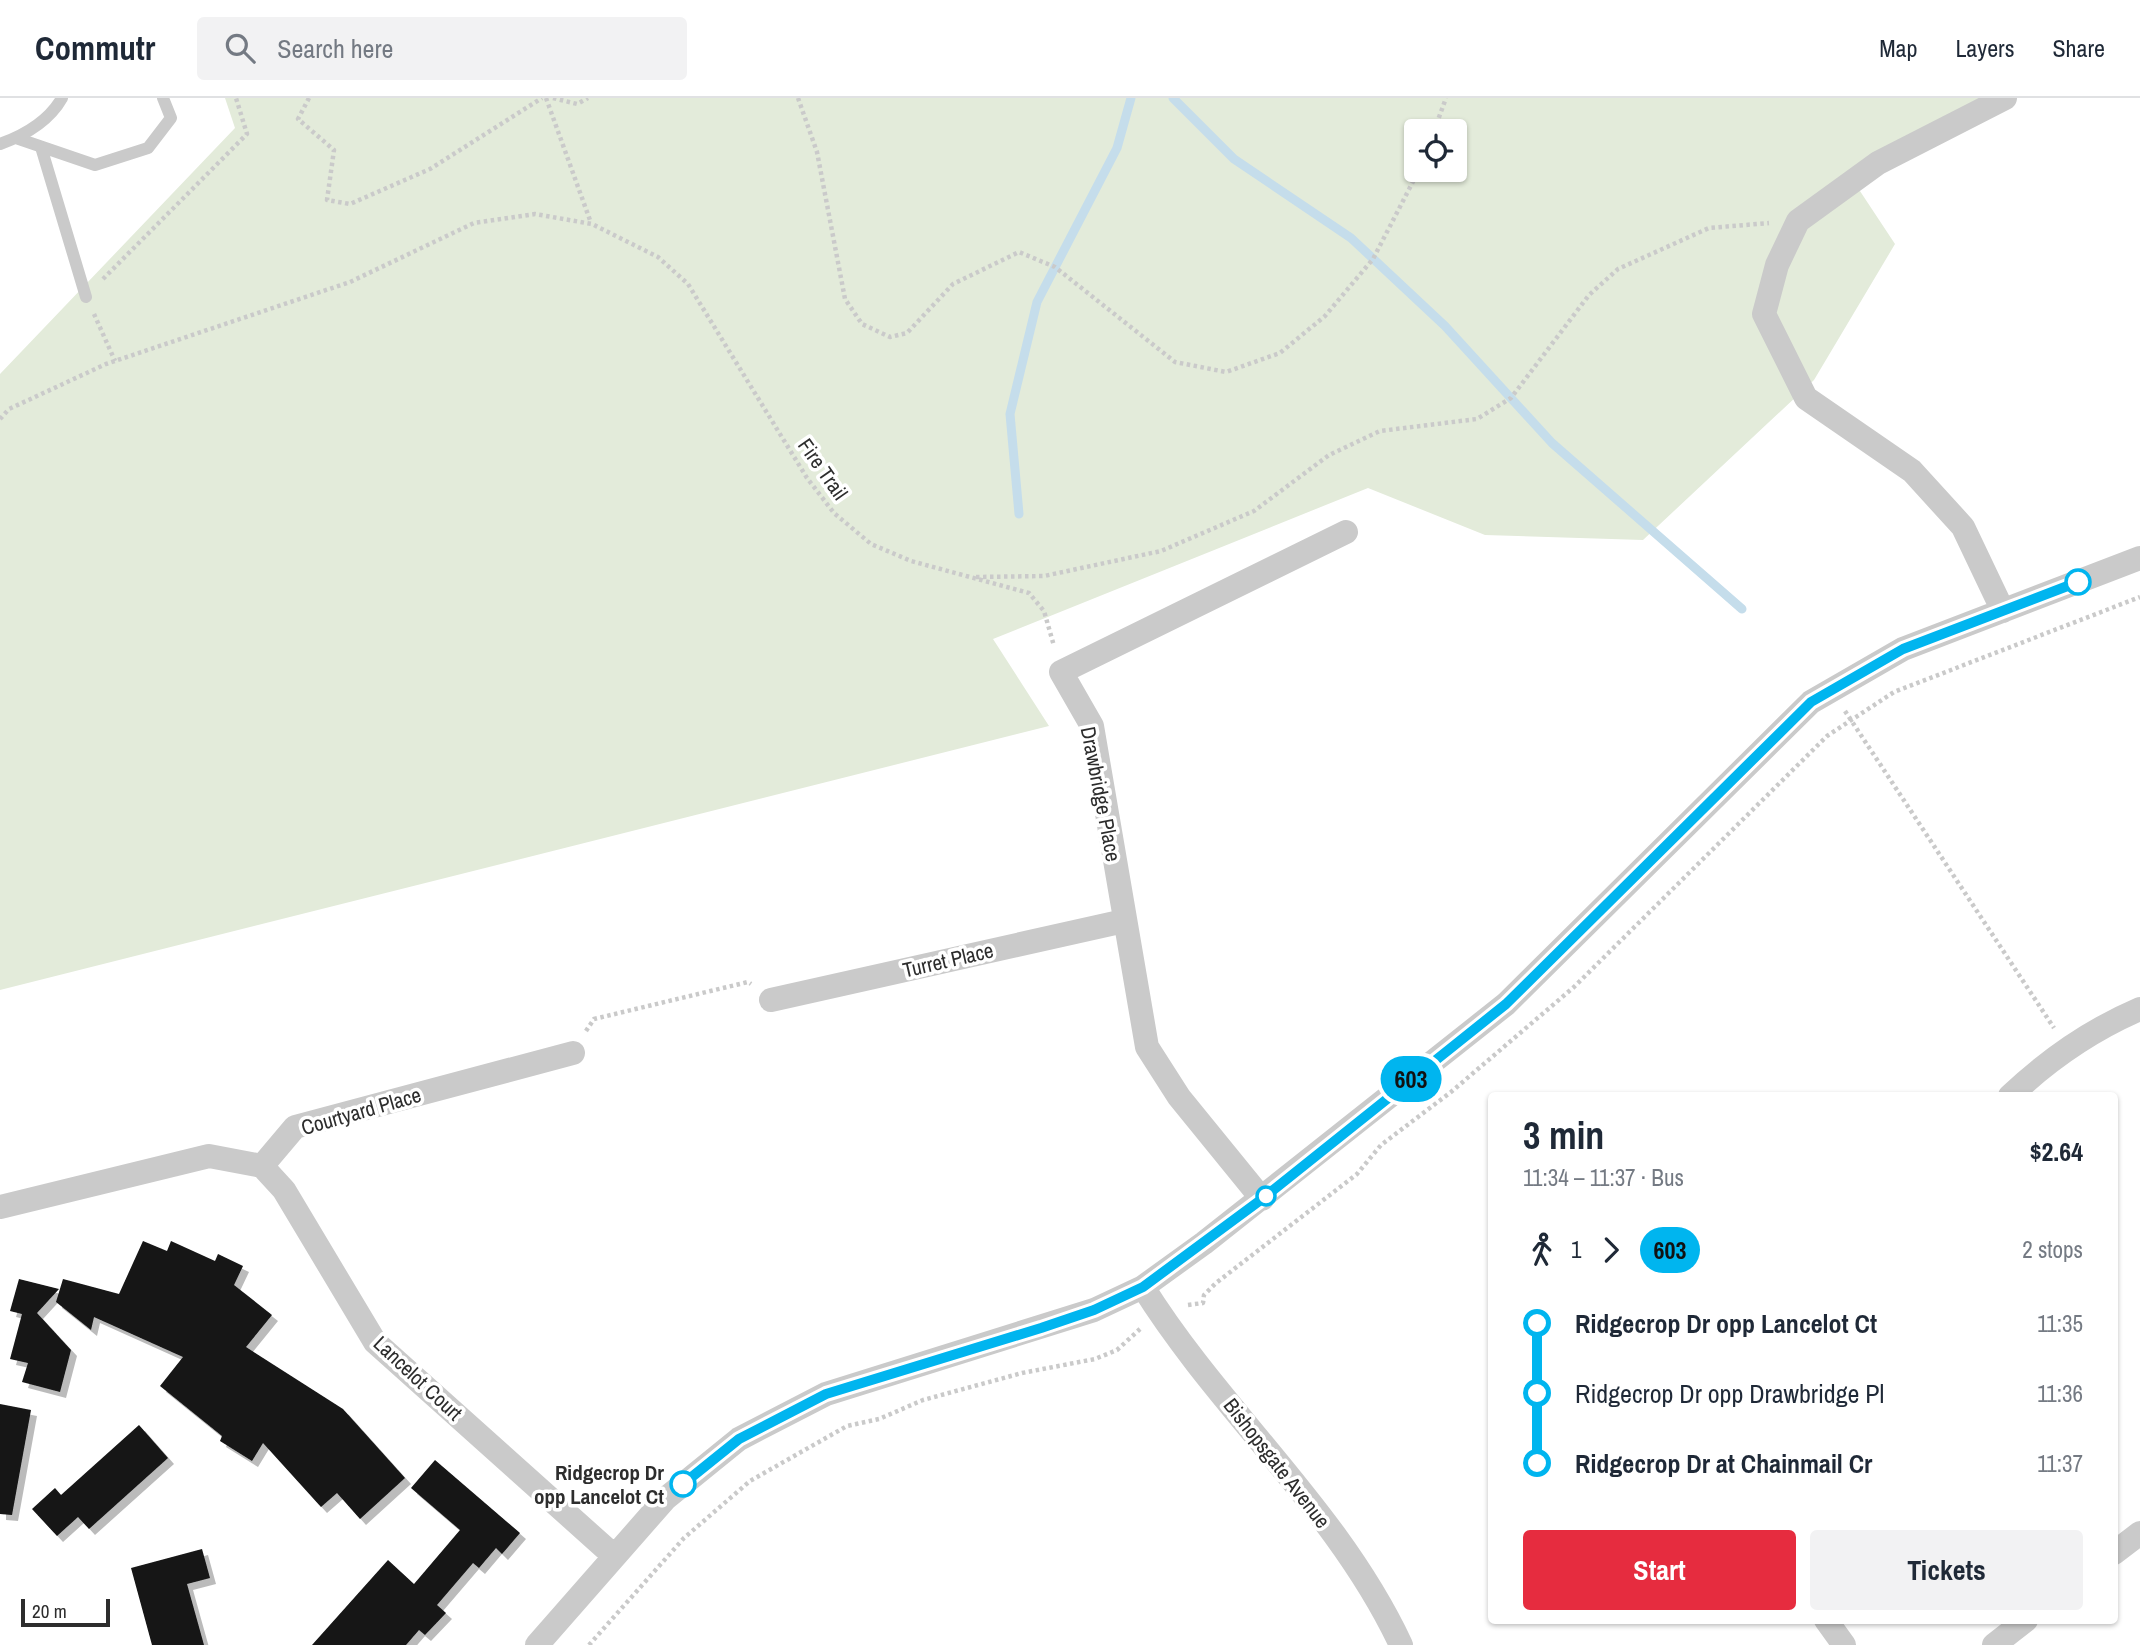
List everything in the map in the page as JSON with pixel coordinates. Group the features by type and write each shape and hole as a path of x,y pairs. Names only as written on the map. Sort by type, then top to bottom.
{"street":[{"path":"2003,611 1963,527 1912,471 1806,398 1764,314 1777,265 1797,221 1878,163 2005,98"},
{"path":"1061,672 1346,532"},
{"path":"537,1645 665,1499 739,1439 826,1394 1073,1317 1143,1287 1262,1199 1506,1004 1811,702 1903,649 2140,558"},
{"name":"Drawbridge Place","path":"1061,672 1092,726 1147,1047 1179,1097 1262,1199"},
{"name":"Turret Place","path":"771,1000 1124,921"},
{"path":"2014,1092 2046,1062 2113,1021 2140,1009"},
{"name":"Courtyard Place","path":"262,1166 295,1127 573,1053"},
{"path":"0,1207 209,1156 262,1166"},
{"name":"Lancelot Court","path":"262,1166 284,1189 375,1342 614,1556"},
{"name":"Bishopsgate Avenue","path":"1143,1287 1163,1320 1296,1482 1383,1606 1401,1645"},
{"path":"2118,1550 2140,1533"},
{"path":"1829,1624 1844,1645"},
{"path":"1994,1645 2021,1624"}],"lane":[{"path":"0,144 16,138 53,114 62,98"},
{"path":"16,138 95,165 148,148 171,118 163,98"},
{"path":"41,147 86,297"}],"path":[{"path":"115,361 86,297 247,134 236,98"},
{"path":"309,98 298,119 334,150 327,200 350,204 430,169 544,98 592,224"},
{"path":"553,98 577,104 588,98"},
{"path":"798,98 817,152 845,299 862,324 890,337 907,333 953,284 1019,252 1055,267 1175,362 1226,372 1280,352 1325,316 1373,259 1413,182"},
{"path":"1438,119 1446,98"},
{"name":"Fire Trail","path":"0,419 9,409 115,361 350,282 474,223 535,214 592,224 658,257 688,284 807,478 834,513 871,544 911,561 1029,593 1044,611 1061,672"},
{"path":"968,577 1044,576 1161,551 1254,511 1329,454 1380,431 1477,419 1511,398 1589,295 1618,269 1709,228 1797,221"},
{"path":"1831,690 2068,1049"},
{"path":"573,1053 594,1019 748,982 771,1000"}],"green space":[{"path":"225,98 1990,98 1852,179 1895,244 1814,380 1643,540 1485,535 1368,488 993,639 1049,726 0,990 0,374 235,128"}],"building":[{"path":"143,1241 167,1251 171,1241 215,1261 218,1254 243,1266 234,1285 272,1315 246,1347 343,1409 405,1478 360,1519 337,1493 321,1507 263,1443 252,1461 220,1441 222,1436 160,1386 183,1357 94,1317 91,1330 56,1302 63,1279 119,1294"},
{"path":"19,1279 59,1289 37,1313 71,1350 60,1392 22,1382 28,1363 10,1359 22,1314 10,1311"},
{"path":"0,1404 31,1410 12,1515 0,1514"},
{"path":"139,1425 168,1458 89,1529 78,1517 57,1536 32,1509 55,1488 61,1495"},
{"path":"435,1460 520,1533 502,1554 496,1548 479,1568 473,1563 437,1605 446,1613 425,1635 419,1630 406,1645 312,1645 388,1560 414,1584 460,1530 411,1488"},
{"path":"202,1549 210,1578 187,1584 204,1645 152,1645 131,1568"}],"waterway":[{"path":"1019,514 1010,414 1037,302 1117,148 1131,98"},
{"path":"1173,98 1234,159 1351,238 1445,326 1552,443 1742,609"}],"bus line":[{"name":"603","path":"683,1484 739,1439 826,1394 1041,1328 1094,1310 1143,1287 1262,1199 1506,1004 1811,702 1903,649 2078,582"}],"place":[{"name":"Ridgecrop Dr opp Lancelot Ct","path":"683,1484"}]}
